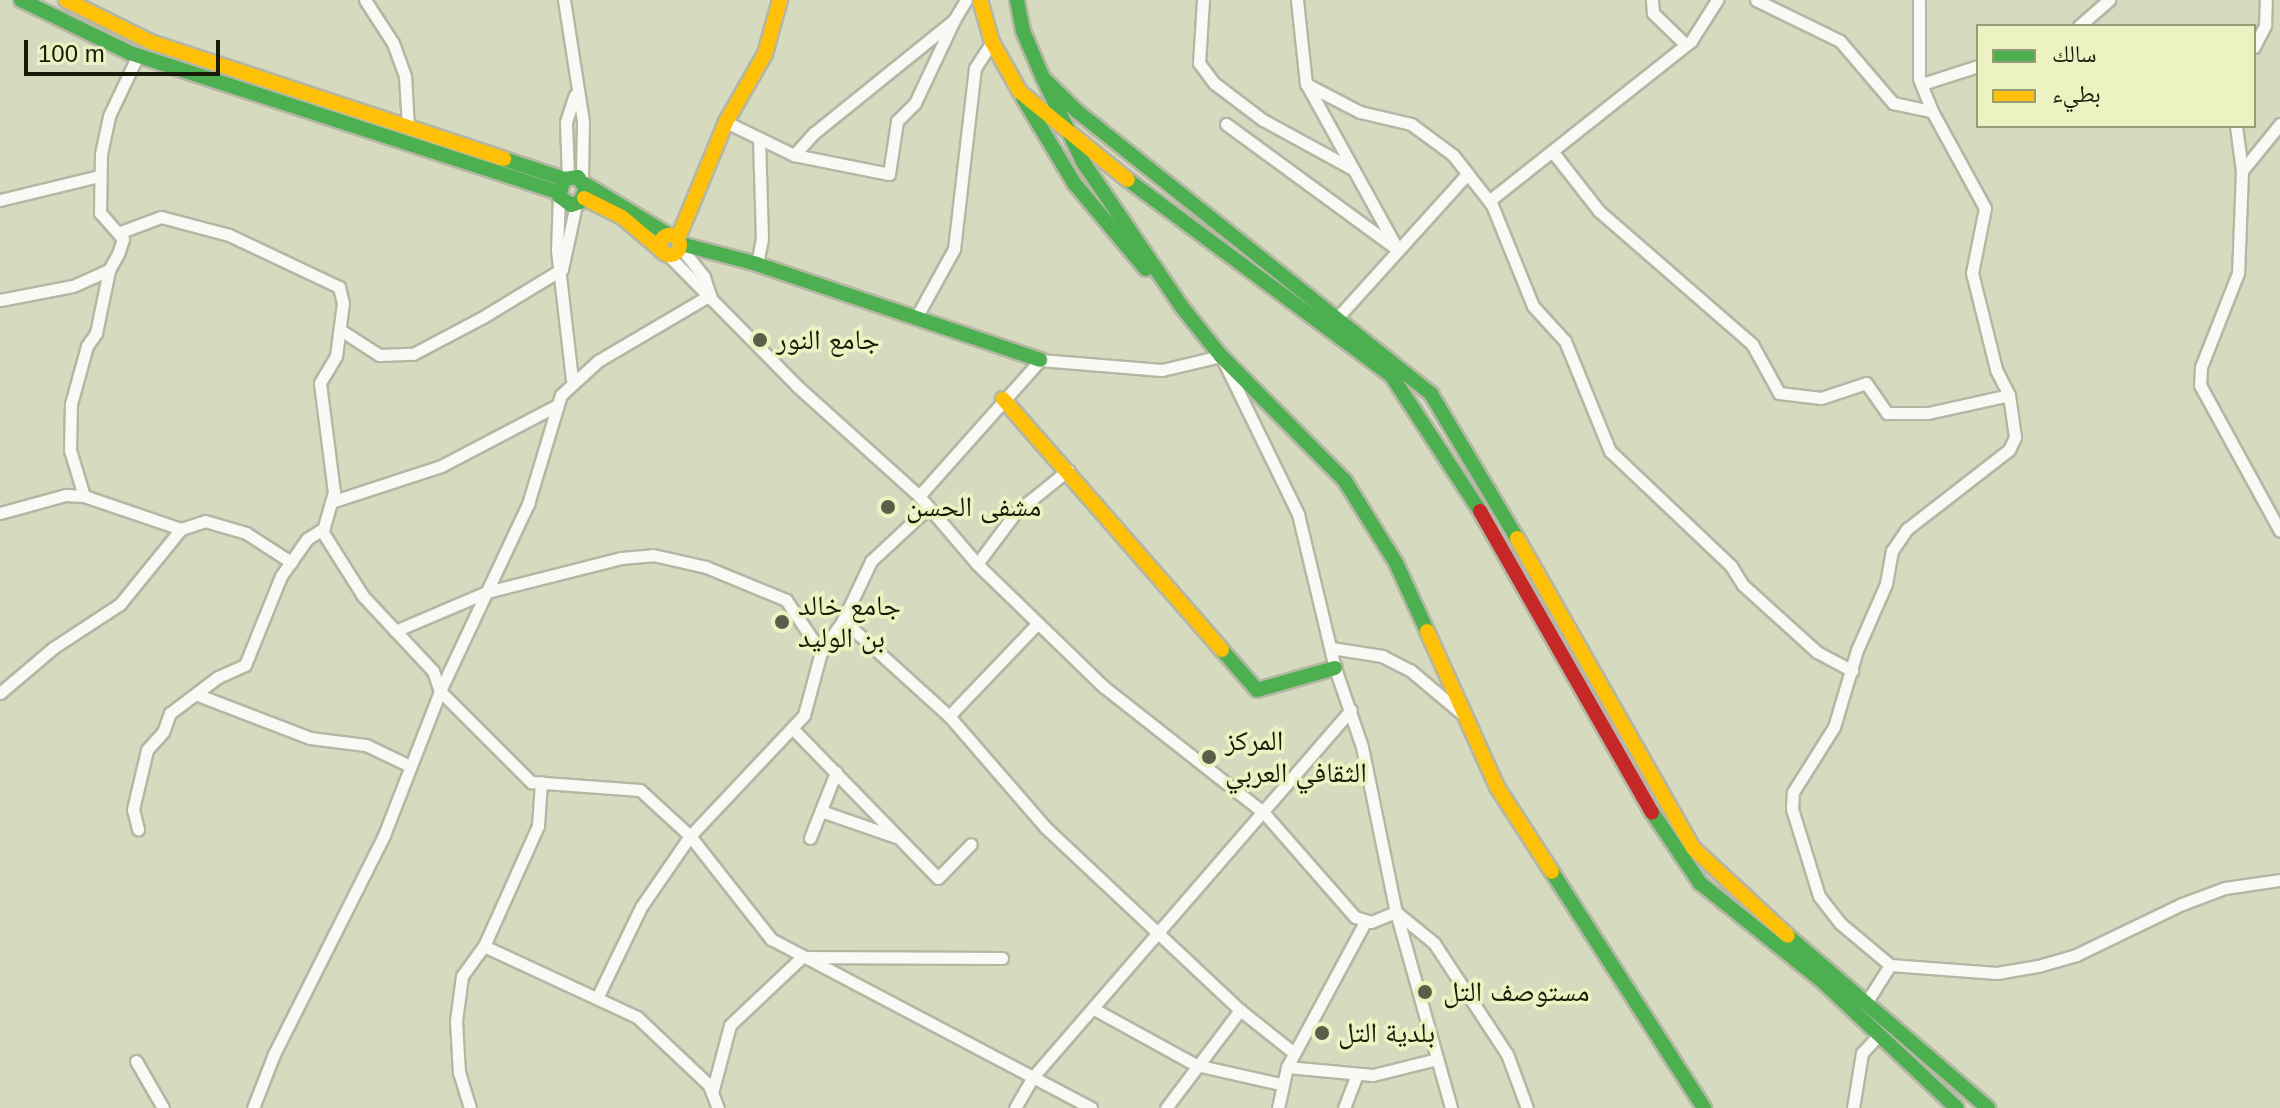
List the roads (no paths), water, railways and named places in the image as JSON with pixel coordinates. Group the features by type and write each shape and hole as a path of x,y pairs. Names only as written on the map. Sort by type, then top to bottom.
{"main road":[{"path":"21,0 138,55 572,189"},
{"path":"66,0 151,42 408,127 572,189 673,245 757,264 1040,360"},
{"path":"673,245 726,122 765,54 780,0"},
{"path":"980,0 992,42 1074,183 1221,356 1345,481 1396,563 1497,787 1704,1108"},
{"path":"1017,0 1023,31 1083,162 1182,307"},
{"path":"1043,78 1115,143 1338,317 1431,394 1592,664 1693,848 1988,1108"},
{"path":"1020,92 1284,300 1391,375 1450,461 1575,670 1669,844 1700,883 1822,981 1957,1108"},
{"path":"1003,399 1257,690 1335,668"}],"street":[{"path":"365,0 393,43 405,76 408,127"},
{"path":"562,269 583,122 575,95 564,0"},
{"path":"726,122 794,155 889,174 897,121 915,103 966,0"},
{"path":"1203,0 1199,63 1214,83 1263,120 1353,169"},
{"path":"1297,0 1306,84 1398,250"},
{"path":"1652,0 1653,13 1686,45"},
{"path":"1489,201 1686,45 1717,0"},
{"path":"1756,0 1840,41 1893,103 1932,111"},
{"path":"1780,0 1790,15"},
{"path":"1919,0 1922,84 1932,111 1985,208 1972,273 1996,369 2009,395 2015,424 2009,450 1907,529 1892,551 1886,584 1834,727 1793,792 1792,809 1819,896 1840,923 1890,965 1997,973 2076,955 2182,904 2225,888 2280,880"},
{"path":"2081,24 2109,0"},
{"path":"2256,43 2265,25 2266,0"},
{"path":"794,155 814,133 954,20"},
{"path":"917,316 954,249 975,68 992,42"},
{"path":"84,496 70,450 71,404 87,346 96,333 109,270 123,239 100,213 99,176 109,116 138,55"},
{"path":"1922,84 1976,67"},
{"path":"1306,84 1360,112 1411,124 1453,155 1489,201 1533,306 1565,341 1610,451 1731,566 1743,585 1817,652 1852,671"},
{"path":"1226,124 1398,250"},
{"path":"2242,171 2280,124"},
{"path":"2236,128 2242,171 2238,273 2201,367 2200,385 2280,531"},
{"path":"757,264 762,239 759,139"},
{"path":"1552,151 1599,211 1752,344 1779,393 1821,398 1866,383 1887,413 1928,413 2009,395"},
{"path":"1338,317 1467,174"},
{"path":"0,200 99,176"},
{"path":"572,189 557,250 562,269 572,380"},
{"path":"118,233 161,217 229,235 339,287 342,331 336,356 320,383 331,502 322,531 307,539 291,562 245,665 218,677 170,713 163,732 147,750 133,809 138,829"},
{"path":"673,245 710,295 797,386 919,496 977,564 1037,624 1104,687 1264,813 1355,917 1365,922"},
{"path":"342,331 379,355 413,354 562,269"},
{"path":"0,300 73,286 109,270"},
{"path":"253,1108 274,1054 384,835 440,691 528,504 556,406 572,380 710,295"},
{"path":"919,496 1040,360 1162,370 1221,356 1298,514 1335,668 1351,710 1396,912 1451,1108"},
{"path":"331,502 441,466 556,406"},
{"path":"977,564 1016,512 1068,470"},
{"path":"0,513 66,495 84,496 181,529"},
{"path":"597,998 641,907 690,836 804,715 821,652 843,620 871,561 929,507"},
{"path":"0,693 53,648 120,604 181,529 205,521 246,533 291,562"},
{"path":"322,531 363,596 433,671 440,691 531,782 640,790 690,836 771,939 1091,1108"},
{"path":"395,631 487,592 621,558 653,555 706,567 786,600 821,652"},
{"path":"843,620 949,716 1020,802 1240,1010 1294,1053"},
{"path":"949,716 1037,624"},
{"path":"1331,648 1382,656 1410,670 1462,714"},
{"path":"198,695 310,738 366,745 410,766"},
{"path":"1015,1108 1032,1078 1094,1009 1157,930 1264,813 1351,710"},
{"path":"792,728 938,878 971,844"},
{"path":"810,838 836,772"},
{"path":"470,1108 459,1073 456,1021 462,976 484,946 538,826 541,782"},
{"path":"821,811 897,837"},
{"path":"1278,1108 1280,1084 1287,1067 1365,922 1396,912"},
{"path":"1396,912 1442,955 1507,1054 1527,1108"},
{"path":"484,946 637,1017 714,1100 727,1108"},
{"path":"714,1100 730,1025 802,957 1002,958"},
{"path":"1866,1003 1890,965"},
{"path":"1094,1009 1196,1065 1280,1084"},
{"path":"1166,1108 1240,1010"},
{"path":"1853,1108 1862,1053 1879,1035"},
{"path":"1287,1067 1373,1075 1437,1059"},
{"path":"136,1061 163,1108"},
{"path":"1344,1108 1357,1074"}],"place":[{"name":"جامع النور","path":"760,340"},
{"name":"مشفى الحسن","path":"888,507"},
{"name":"جامع خالد بن الوليد","path":"782,622"},
{"name":"المركز الثقافي العربي","path":"1209,757"},
{"name":"مستوصف التل","path":"1425,992"},
{"name":"بلدية التل","path":"1322,1033"}]}
